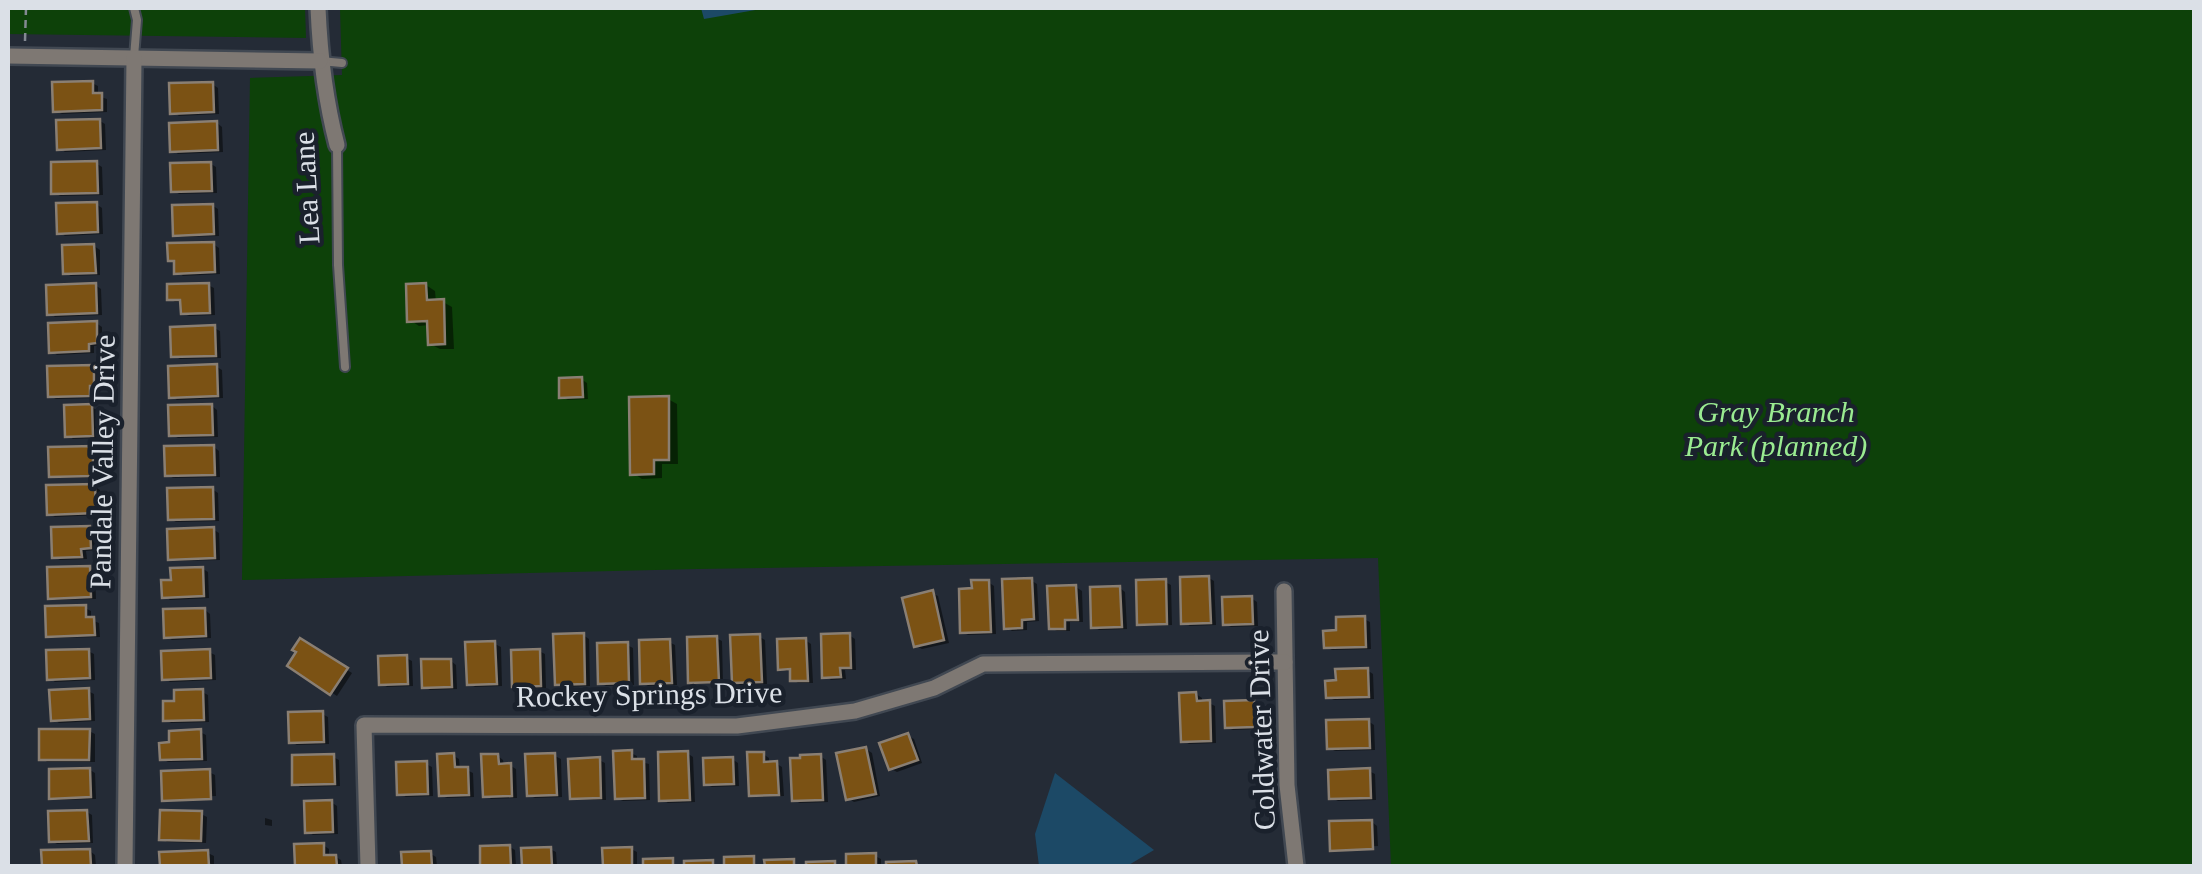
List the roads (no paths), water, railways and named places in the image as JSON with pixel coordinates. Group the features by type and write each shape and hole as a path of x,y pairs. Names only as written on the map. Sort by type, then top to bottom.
{"street":[{"name":"Lea Lane","path":"318,8 320,61 337,145"},
{"path":"8,56 320,61"},
{"name":"Pandale Valley Drive","path":"125,866 134,58"},
{"name":"Coldwater Drive","path":"1284,591 1287,785 1296,866"},
{"name":"Rockey Springs Drive","path":"368,866 364,725 738,726 855,711 934,688 983,664 1286,662"}],"lane":[{"path":"134,8 134,58"},
{"path":"320,61 342,63"},
{"name":"Lea Lane","path":"337,145 338,265 345,367"}],"water":[{"path":"701,8 767,8 704,19"},
{"path":"1055,773 1154,850 1127,866 1039,866 1035,834"}],"park label":[{"name":"Gray Branch Park (planned)","path":"1776,428"}]}
